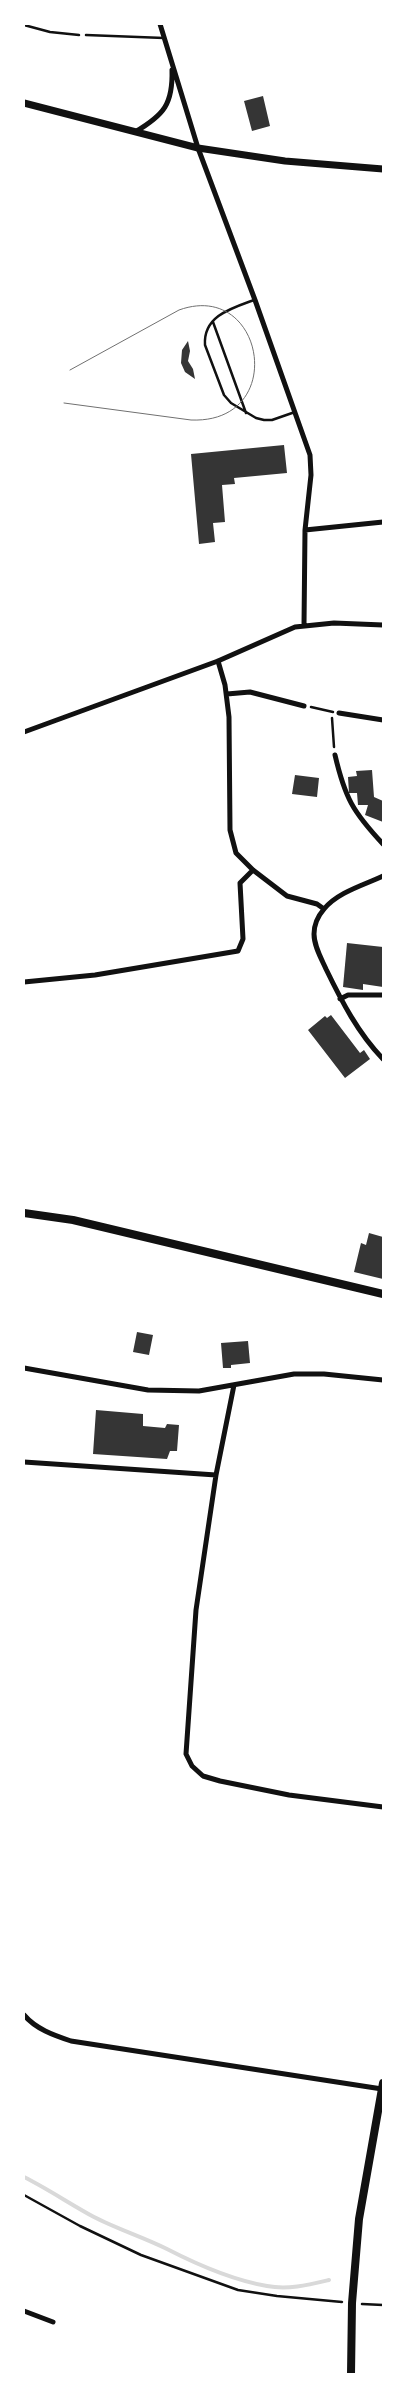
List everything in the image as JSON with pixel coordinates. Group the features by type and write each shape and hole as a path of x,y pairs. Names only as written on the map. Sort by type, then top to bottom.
{"main road":[{"path":"24,1213 73,1220 383,1294"},
{"path":"351,2374 352,2303 359,2219 383,2086"}],"street":[{"path":"160,24 198,148 296,412 311,464 305,530 304,625"},
{"path":"134,132 162,113 167,105 171,95 172,62"},
{"path":"24,103 198,148 285,161 383,169"},
{"path":"305,530 383,522"},
{"path":"24,732 218,661 272,636 304,625 352,623 383,625"},
{"path":"218,661 229,717 231,838 236,853 253,870 287,896 317,904 324,909"},
{"path":"226,694 250,692 307,706"},
{"path":"339,713 383,720"},
{"path":"335,755 347,797 360,819 383,844"},
{"path":"24,982 95,975 238,951 243,938 240,883 253,870"},
{"path":"383,876 338,897 324,909 316,923 316,946 340,999 357,1029 383,1059"},
{"path":"340,999 348,995 383,995"},
{"path":"24,1368 148,1390 199,1391 294,1374 324,1374 383,1380"},
{"path":"234,1385 216,1475 196,1610 186,1754 192,1766 203,1776 220,1781 289,1794 383,1807"},
{"path":"24,1462 216,1475"},
{"path":"24,2015 29,2021 48,2033 71,2041 383,2086"},
{"path":"24,2311 53,2322"}],"lane":[{"path":"86,36 164,38"},
{"path":"255,300 224,311 212,321 206,338 206,345 222,390 229,402 246,413 268,420 296,412"},
{"path":"212,321 246,413"}],"path":[{"path":"24,26 50,32 86,36"},
{"path":"307,706 332,712 335,755"},
{"path":"24,2195 80,2226 141,2255 238,2290 276,2296 383,2305"}],"building":[{"path":"263,96 270,126 252,131 244,101"},
{"path":"188,341 190,351 188,361 193,369 195,379 185,372 181,363 182,350"},
{"path":"284,445 287,473 234,478 235,484 222,485 225,522 213,523 215,542 199,544 191,454"},
{"path":"372,770 374,797 383,801 383,822 365,815 368,805 358,805 357,793 349,793 348,777 357,776 356,771"},
{"path":"295,775 319,778 317,797 292,794"},
{"path":"347,943 383,947 383,987 363,984 363,990 343,987"},
{"path":"331,1015 360,1053 364,1050 370,1059 345,1078 308,1030 325,1016 327,1018"},
{"path":"369,1233 383,1237 383,1279 354,1272 361,1243 366,1245"},
{"path":"137,1332 153,1335 149,1355 133,1352"},
{"path":"248,1341 250,1363 223,1368 221,1343"},
{"path":"96,1410 143,1414 143,1426 165,1428 167,1424 179,1425 177,1451 170,1451 167,1459 93,1454"}],"waterway":[{"path":"24,2177 103,2221 228,2276 267,2286 283,2287 329,2280"}],"tram line":[{"path":"64,403 191,420 222,415 243,400 253,379 254,355 246,332 231,315 208,306 179,310 70,370"}]}
